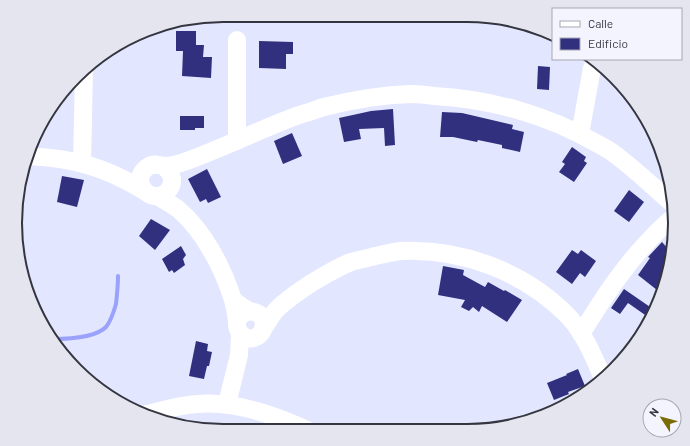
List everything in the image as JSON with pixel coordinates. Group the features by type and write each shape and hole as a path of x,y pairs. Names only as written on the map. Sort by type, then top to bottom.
{"street":[{"path":"236,40 237,141"},
{"path":"580,134 592,68"},
{"path":"82,163 84,78"},
{"path":"34,156 50,157 82,163 102,169 128,168 162,178 206,154 283,121 323,107 371,97 412,94 454,97 494,104 563,126 612,152 666,198"},
{"path":"162,178 170,204 179,210 200,234 215,255 234,301 251,324"},
{"path":"581,334 625,268 645,244 668,221"},
{"path":"227,404 239,355 251,324 276,310 304,288 351,262 400,251 449,254 474,260 520,279 545,296 568,317 581,334 601,373"},
{"path":"155,412 178,406 197,404 227,404 256,411 294,424"}],"building":[{"path":"176,31 196,31 196,45 204,45 203,57 212,57 211,78 182,76 183,51 176,51"},
{"path":"259,41 293,42 293,54 286,54 286,69 259,68"},
{"path":"538,66 550,67 549,90 537,89"},
{"path":"393,109 395,145 385,146 384,128 359,129 361,139 344,142 339,118 371,111"},
{"path":"442,112 462,113 513,125 512,129 524,132 520,152 502,148 502,145 478,140 477,142 453,137 440,137"},
{"path":"180,116 204,116 204,128 195,128 195,130 180,130"},
{"path":"292,133 302,156 283,164 274,141"},
{"path":"572,147 586,157 584,161 587,163 574,182 559,172 565,164 562,162"},
{"path":"207,169 221,197 208,203 206,199 200,202 188,179"},
{"path":"62,176 84,180 77,207 57,202"},
{"path":"629,190 644,202 629,222 614,211"},
{"path":"151,219 170,230 155,250 139,236"},
{"path":"662,242 666,247 656,290 638,275 650,258 648,257"},
{"path":"181,246 186,255 183,259 185,265 174,273 172,270 169,272 162,259"},
{"path":"572,250 578,254 581,250 596,261 585,277 580,273 572,284 556,272"},
{"path":"443,266 464,270 463,275 485,287 488,282 522,300 507,322 482,306 479,312 473,307 469,311 461,307 465,300 438,295"},
{"path":"624,289 650,307 645,315 628,303 620,314 611,308"},
{"path":"196,341 208,344 207,351 212,352 204,379 189,376"},
{"path":"578,369 585,385 568,392 569,394 554,400 547,383 567,375 566,374"}],"waterway":[{"path":"59,339 88,336 95,334 106,327 111,319 116,304 118,276"}]}
